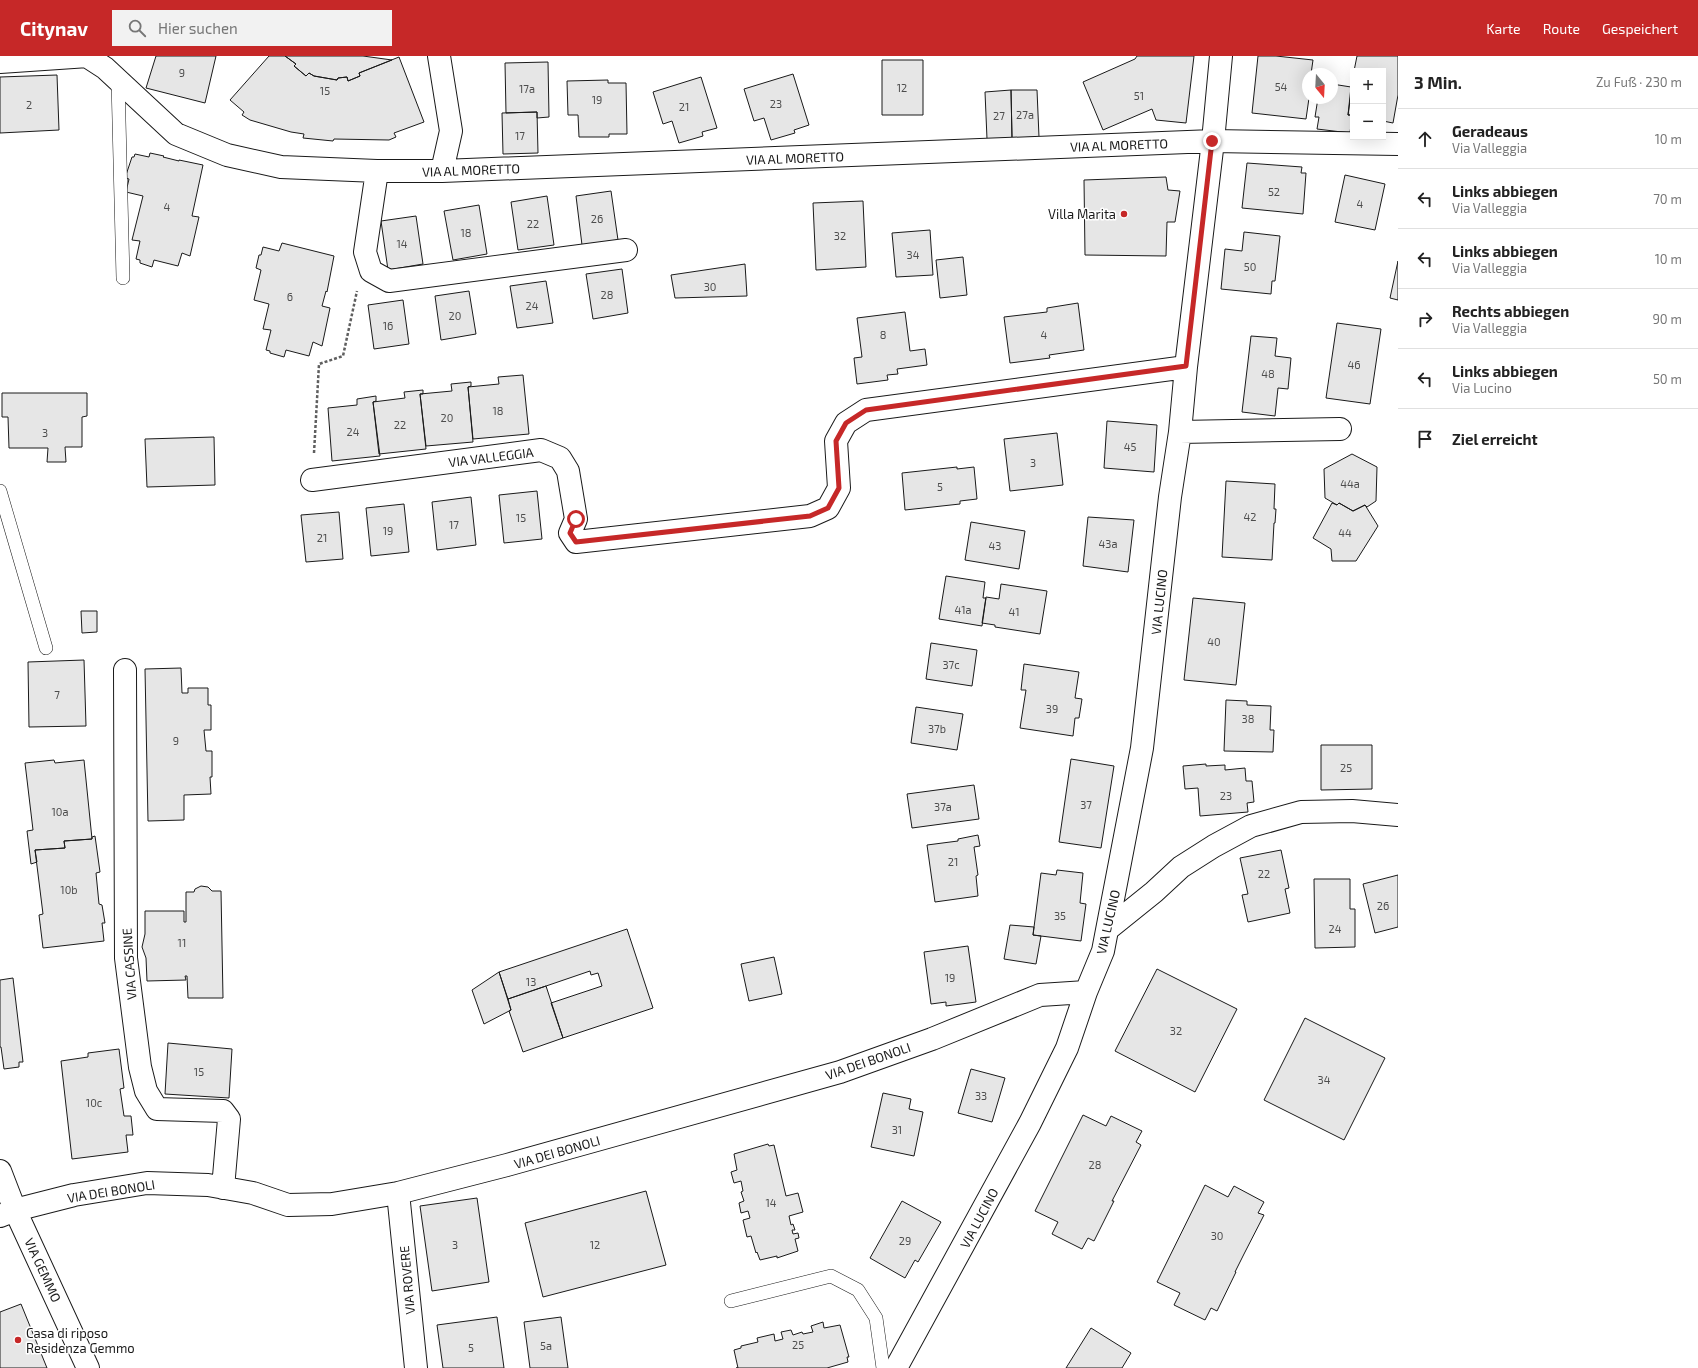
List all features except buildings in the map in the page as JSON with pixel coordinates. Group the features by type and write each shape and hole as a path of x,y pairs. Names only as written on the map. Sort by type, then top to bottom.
{"street":[{"name":"VIA AL MORETTO","path":"0,62 88,56 105,68 176,134 227,155 281,167 377,171 442,171 1212,141 1398,144"},
{"path":"438,56 451,131 442,171"},
{"name":"VIA LUCINO","path":"896,1368 1030,1123 1066,1048 1102,951 1108,929 1142,748 1170,497 1180,432 1221,56"},
{"path":"377,171 365,252 371,272 389,281 626,250"},
{"name":"VIA VALLEGGIA","path":"312,480 541,450 560,458 568,471 576,519 570,533 576,542 810,516 828,508 839,488 836,441 846,423 866,410 1186,366"},
{"path":"1180,432 1340,429"},
{"name":"VIA CASSINE","path":"125,670 126,958 140,1067 146,1091 157,1109 222,1111 229,1119 223,1188"},
{"path":"1108,929 1154,892 1181,867 1250,826 1301,812 1352,811 1398,815"},
{"name":"VIA DEI BONOLI","path":"7,1213 74,1195 147,1183 208,1185 253,1193 288,1205 332,1204 398,1192 507,1166 840,1072 932,1040 1040,995 1086,992"},
{"name":"VIA GEMMO","path":"0,1170 7,1213 88,1368"},
{"name":"VIA ROVERE","path":"398,1192 416,1368"}],"lane":[{"path":"118,81 122,278"},
{"path":"0,491 46,648"},
{"path":"731,1301 831,1276 858,1290 876,1318 883,1368"}],"path":[{"path":"312,480 319,364 343,356 365,252"}],"place":[{"name":"Villa Marita","path":"1124,214"},
{"name":"Casa di riposo Residenza Gemmo","path":"18,1340"}],"route":[{"path":"576,519 570,533 576,542 810,516 828,508 839,488 836,441 846,423 866,410 1186,366 1212,141"}]}
